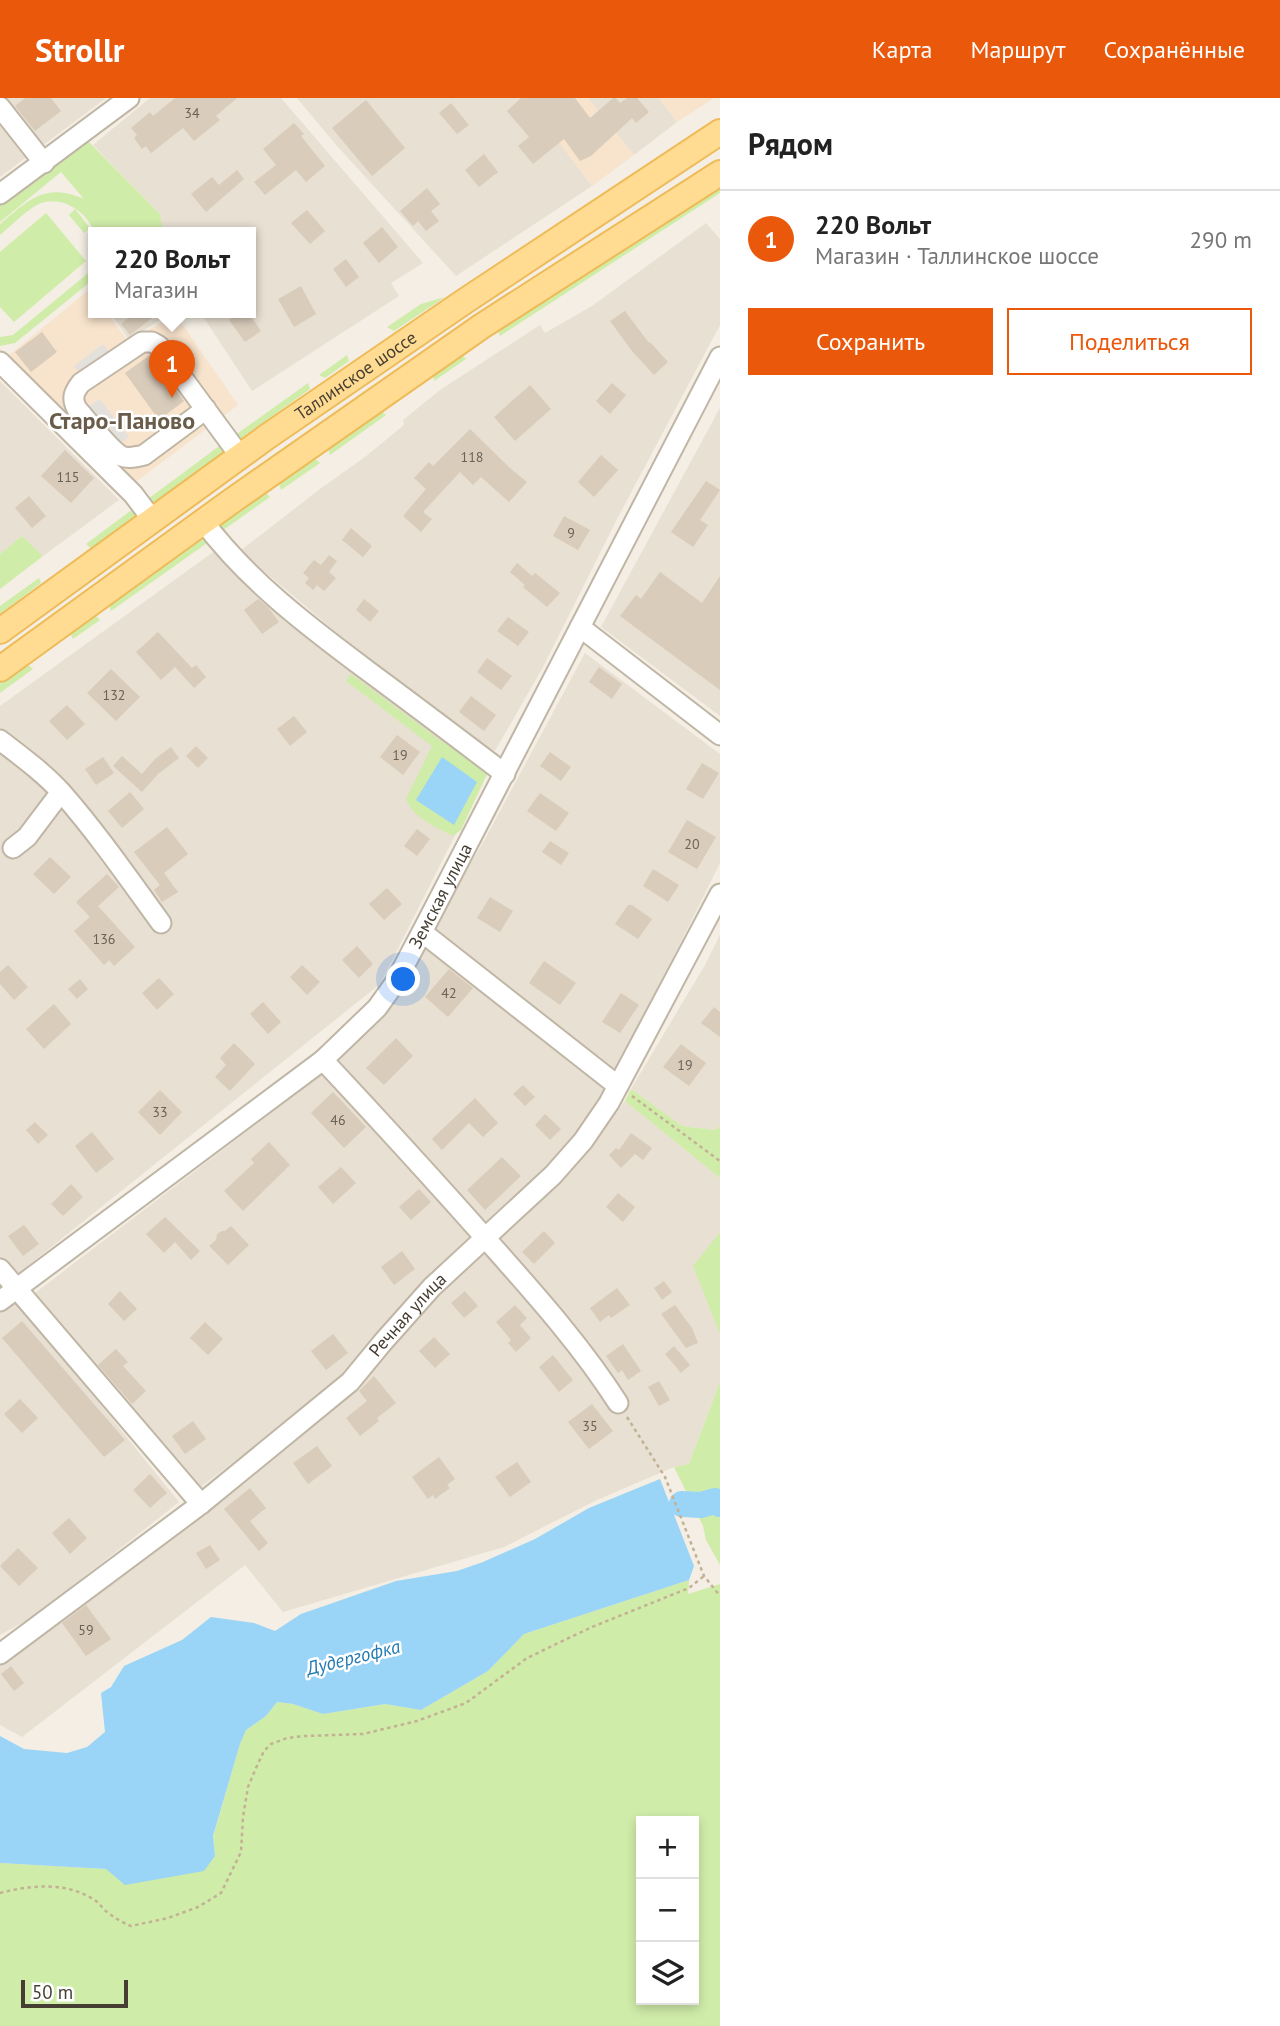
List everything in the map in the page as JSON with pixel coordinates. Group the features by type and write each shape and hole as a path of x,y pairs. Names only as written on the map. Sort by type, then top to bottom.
{"main road":[{"name":"Таллинское шоссе","path":"0,631 240,456 455,308 720,132"},
{"name":"Таллинское шоссе","path":"0,669 203,521 482,326 720,173"}],"street":[{"path":"0,194 129,98"},
{"path":"0,107 44,163"},
{"path":"206,409 144,455 134,458 123,457 115,451 73,402 81,383 142,342 152,342 159,346 206,409 240,456"},
{"name":"Земская улица","path":"0,1301 323,1060 377,1008 395,983 422,932 720,357"},
{"path":"0,362 133,494 152,519"},
{"path":"203,521 241,565 311,628 505,774"},
{"path":"580,627 720,735"},
{"path":"0,740 61,792 106,847 161,923"},
{"path":"13,848 27,837 61,792"},
{"name":"Речная улица","path":"0,1654 201,1504 351,1382 432,1287 553,1175 583,1141 618,1086 720,894"},
{"path":"422,932 618,1086"},
{"path":"323,1060 398,1140 554,1318 605,1382 618,1403"},
{"path":"0,1269 201,1504"}],"path":[{"path":"618,1086 720,1161"},
{"path":"618,1403 665,1477 704,1576 719,1593"},
{"path":"0,1893 39,1885 58,1887 95,1901 106,1912 131,1926 168,1918 198,1907 221,1894 241,1852 248,1787 264,1751 271,1744 304,1736 363,1734 416,1721 467,1703 527,1658 592,1627 689,1588 704,1576"}],"shaded area":[{"path":"0,98 106,98 38,149"},
{"path":"150,98 281,98 423,263 391,283 399,296 252,391 204,318 256,318 256,227 161,227 160,214 93,145"},
{"path":"297,98 526,98 592,186 456,276 337,146"},
{"path":"526,98 588,98 634,155 592,186"},
{"path":"588,98 659,98 677,122 634,155"},
{"path":"659,98 714,98 677,122"},
{"path":"0,122 28,156 0,177"},
{"path":"706,223 720,239 720,325 616,521 542,669 495,751 473,739 362,654 240,551 365,457 404,425 403,420 440,390 540,325 545,333 592,306"},
{"path":"88,291 88,318 111,318 129,342 168,318 178,318 238,405 133,484 9,355"},
{"path":"114,318 163,318 129,340"},
{"path":"103,344 112,355 83,377 74,366"},
{"path":"0,381 119,500 43,556 22,536 0,554"},
{"path":"100,399 129,437 117,446 88,407"},
{"path":"720,408 720,716 601,627"},
{"path":"216,550 488,770 380,984 0,1288 0,706"},
{"path":"585,653 720,754 720,863 604,1097 551,1168 405,1301 330,1389 198,1489 35,1293 329,1069 380,1019 485,839"},
{"path":"720,935 720,1126 715,1130 682,1126 631,1089"},
{"path":"625,1101 720,1178 720,1232 694,1266 720,1334 720,1382 689,1464 674,1467 597,1500 504,1547 283,1612 245,1565 22,1737 0,1725 0,1662 397,1335 505,1235 586,1154"},
{"path":"15,1299 179,1502 33,1617 0,1635 0,1310"}],"green space":[{"path":"86,139 160,214 162,227 92,227 78,210 70,205 52,201 35,206 0,235 0,224 38,196 58,192 84,199 61,172 0,222 0,201"},
{"path":"720,187 720,193 500,336 498,331"},
{"path":"75,209 89,227 88,230 84,233 69,215"},
{"path":"46,213 86,261 14,322 0,307 0,252"},
{"path":"87,274 88,284 15,343 0,346 0,337 13,335"},
{"path":"445,297 394,331 387,327 421,304"},
{"path":"347,355 349,361 325,378 319,375"},
{"path":"462,355 466,359 434,381 433,374"},
{"path":"308,383 310,389 240,439 234,436"},
{"path":"381,411 386,415 330,455 328,448"},
{"path":"222,444 225,451 155,502 148,499"},
{"path":"314,458 320,463 281,490 279,483"},
{"path":"266,493 270,497 219,533 218,527"},
{"path":"137,506 140,512 91,548 86,544"},
{"path":"22,536 43,556 0,589 0,554"},
{"path":"204,537 210,541 111,611 109,605"},
{"path":"39,578 41,583 0,614 0,606"},
{"path":"95,615 100,620 73,639 70,633"},
{"path":"27,664 33,669 0,693 0,684"},
{"path":"351,674 441,741 488,772 461,830 453,836 419,817 406,799 432,746 346,681"},
{"path":"631,1089 682,1126 715,1130 720,1126 720,1178 625,1101"},
{"path":"720,1232 720,1334 693,1266"},
{"path":"720,1382 720,1565 674,1467 689,1464"},
{"path":"689,1580 688,1594 720,1584 720,2026 0,2026 0,1863 106,1869 215,1856 213,1837 240,1744 246,1730 266,1716 277,1702 293,1704 323,1714 385,1704 421,1710 488,1671 524,1634"}],"water":[{"path":"442,757 477,782 454,825 416,800"},
{"path":"660,1479 694,1566 689,1580 524,1634 488,1671 421,1710 385,1704 323,1714 293,1704 277,1702 266,1716 246,1730 213,1836 215,1856 204,1871 125,1885 106,1869 0,1863 0,1736 24,1749 67,1753 87,1747 105,1732 101,1693 111,1687 124,1666 182,1640 211,1617 254,1623 275,1631 301,1614 396,1581 457,1571 483,1562 535,1539 589,1508"}],"building":[{"path":"25,98 51,98 61,111 35,131 15,106"},
{"path":"175,98 237,98 216,116 220,120 194,141 183,128 151,153 146,146 142,149 131,128 150,112 153,116"},
{"path":"521,98 575,98 590,118 613,98 620,103 627,98 637,98 649,112 636,123 632,118 591,156 580,161 564,139 533,164 518,146 529,137 507,111"},
{"path":"366,100 405,148 372,176 332,128"},
{"path":"451,103 469,125 457,134 439,113"},
{"path":"294,123 325,166 306,182 296,170 265,195 254,182 276,165 263,149"},
{"path":"484,154 498,172 479,187 465,170"},
{"path":"237,170 244,179 206,212 191,194 212,177 219,185"},
{"path":"427,188 440,204 431,211 439,221 426,231 418,221 413,226 400,211"},
{"path":"307,210 325,231 310,244 291,223"},
{"path":"382,227 398,247 379,263 363,243"},
{"path":"346,259 359,277 346,287 333,269"},
{"path":"301,286 316,314 294,327 278,299"},
{"path":"625,311 649,343 668,362 654,375 610,321"},
{"path":"128,318 152,318 130,335 121,324"},
{"path":"252,318 261,331 245,342 229,320"},
{"path":"42,332 57,352 31,372 15,352"},
{"path":"150,355 184,401 159,420 125,373"},
{"path":"612,383 626,395 610,414 596,401"},
{"path":"530,385 551,409 515,441 494,417"},
{"path":"470,429 527,482 509,502 481,477 473,485 460,472 423,512 432,519 421,532 403,516 426,489 414,478 429,462 433,466"},
{"path":"65,450 94,478 71,503 41,476"},
{"path":"601,455 618,470 594,497 578,482"},
{"path":"706,481 720,490 700,520 708,525 693,547 671,532"},
{"path":"29,496 46,516 32,528 15,508"},
{"path":"564,516 590,530 578,550 553,536"},
{"path":"351,528 372,546 363,557 342,540"},
{"path":"329,555 337,561 329,572 336,578 324,591 317,585 313,590 305,583 309,578 303,573 314,560 321,565"},
{"path":"517,563 560,593 547,607 510,572"},
{"path":"660,572 702,603 720,576 720,690 620,616 636,595 641,599"},
{"path":"258,599 279,622 262,634 244,610"},
{"path":"364,599 379,611 370,622 356,610"},
{"path":"508,617 529,632 518,646 497,631"},
{"path":"158,632 192,668 196,665 206,677 194,688 175,667 161,680 136,652"},
{"path":"487,658 512,676 501,690 477,672"},
{"path":"599,667 622,684 612,699 589,682"},
{"path":"111,669 140,697 116,721 87,693"},
{"path":"471,696 496,715 484,731 459,712"},
{"path":"67,705 85,724 67,740 49,721"},
{"path":"294,716 307,732 290,746 277,729"},
{"path":"397,735 420,752 403,775 380,757"},
{"path":"196,746 208,758 198,768 186,756"},
{"path":"171,747 179,758 158,774 142,792 113,766 122,756 142,774 155,759"},
{"path":"550,752 571,767 561,781 540,766"},
{"path":"103,757 114,773 96,785 85,769"},
{"path":"702,763 719,773 703,799 686,789"},
{"path":"130,792 144,809 122,828 108,811"},
{"path":"540,793 569,813 556,831 527,811"},
{"path":"687,820 716,837 697,869 668,852"},
{"path":"167,827 188,854 164,873 178,892 162,902 154,890 160,885 134,852"},
{"path":"417,829 430,839 417,856 404,846"},
{"path":"550,841 569,853 561,865 542,852"},
{"path":"50,857 71,877 54,894 33,874"},
{"path":"653,869 679,885 668,902 643,886"},
{"path":"107,874 119,887 98,906 135,947 114,966 109,960 104,965 74,931 90,917 76,902"},
{"path":"387,888 402,904 384,920 369,904"},
{"path":"490,897 513,911 500,932 477,918"},
{"path":"628,905 652,919 638,939 615,924"},
{"path":"357,946 373,964 359,978 342,960"},
{"path":"544,961 576,983 560,1005 529,983"},
{"path":"8,965 28,987 14,1000 0,984 0,972"},
{"path":"302,965 320,982 307,995 290,977"},
{"path":"449,969 473,988 448,1017 425,997"},
{"path":"159,978 174,994 157,1010 142,993"},
{"path":"80,979 88,989 77,999 68,989"},
{"path":"621,993 639,1005 620,1033 602,1022"},
{"path":"263,1002 281,1022 268,1034 250,1014"},
{"path":"54,1004 71,1024 44,1049 26,1029"},
{"path":"714,1007 720,1012 720,1037 701,1023"},
{"path":"396,1038 413,1056 384,1085 366,1068"},
{"path":"234,1043 255,1064 230,1091 215,1077 226,1065 220,1058"},
{"path":"681,1044 706,1063 689,1086 663,1067"},
{"path":"523,1085 535,1097 525,1106 513,1094"},
{"path":"160,1090 182,1112 160,1135 138,1112"},
{"path":"333,1092 366,1127 344,1148 311,1113"},
{"path":"475,1098 498,1123 483,1137 469,1123 442,1150 432,1139"},
{"path":"545,1114 561,1129 550,1140 535,1125"},
{"path":"35,1122 48,1135 38,1144 26,1130"},
{"path":"92,1132 114,1159 96,1173 75,1146"},
{"path":"631,1133 652,1148 643,1160 635,1154 621,1168 609,1155 616,1148 619,1150"},
{"path":"269,1142 290,1165 243,1211 224,1191 254,1163 251,1159"},
{"path":"502,1157 521,1176 485,1210 467,1190"},
{"path":"341,1167 356,1183 333,1204 318,1187"},
{"path":"71,1184 83,1197 63,1216 51,1204"},
{"path":"419,1189 431,1202 411,1220 399,1207"},
{"path":"618,1193 635,1207 623,1222 606,1207"},
{"path":"165,1217 200,1251 191,1260 175,1242 164,1253 146,1234"},
{"path":"24,1225 39,1244 23,1256 8,1236"},
{"path":"231,1226 249,1245 228,1265 209,1246 216,1240 217,1234"},
{"path":"544,1231 555,1243 534,1264 522,1252"},
{"path":"402,1251 415,1269 394,1285 381,1267"},
{"path":"664,1281 672,1292 662,1300 654,1288"},
{"path":"617,1288 630,1305 600,1322 590,1308"},
{"path":"120,1291 137,1309 124,1321 108,1304"},
{"path":"465,1291 478,1306 464,1318 451,1303"},
{"path":"515,1305 527,1318 520,1325 531,1338 516,1352 508,1343 511,1340 496,1322"},
{"path":"675,1305 692,1328 698,1343 686,1348 661,1314"},
{"path":"22,1321 125,1440 104,1457 2,1338"},
{"path":"205,1322 223,1339 208,1355 190,1338"},
{"path":"333,1334 348,1353 326,1370 311,1351"},
{"path":"434,1337 450,1354 435,1368 419,1351"},
{"path":"623,1344 641,1371 628,1380 622,1370 618,1373 606,1356"},
{"path":"674,1346 690,1365 681,1373 665,1354"},
{"path":"116,1349 128,1362 123,1366 146,1391 132,1404 98,1365"},
{"path":"553,1355 573,1380 559,1392 539,1367"},
{"path":"374,1376 396,1403 360,1436 346,1418 367,1401 359,1391"},
{"path":"659,1381 670,1400 659,1406 648,1387"},
{"path":"20,1399 38,1418 22,1433 4,1414"},
{"path":"592,1404 613,1431 589,1449 568,1422"},
{"path":"193,1421 206,1439 185,1454 172,1436"},
{"path":"317,1446 332,1466 308,1484 293,1463"},
{"path":"439,1457 455,1479 447,1485 450,1488 435,1499 433,1495 428,1499 412,1477"},
{"path":"517,1462 531,1482 510,1497 495,1477"},
{"path":"150,1474 167,1493 150,1508 133,1490"},
{"path":"250,1488 266,1508 250,1521 268,1543 259,1551 224,1509"},
{"path":"69,1518 87,1538 70,1554 52,1533"},
{"path":"210,1545 220,1560 206,1569 196,1553"},
{"path":"18,1548 38,1568 19,1586 0,1566"},
{"path":"86,1605 111,1639 86,1656 62,1623"},
{"path":"11,1666 24,1683 14,1691 1,1674"}],"waterway":[{"name":"Дудергофка","path":"682,1504 701,1505 715,1501 720,1504"}],"place":[{"name":"220 Вольт","path":"172,398"}],"district":[{"name":"Старо-Паново","path":"122,421"}]}
